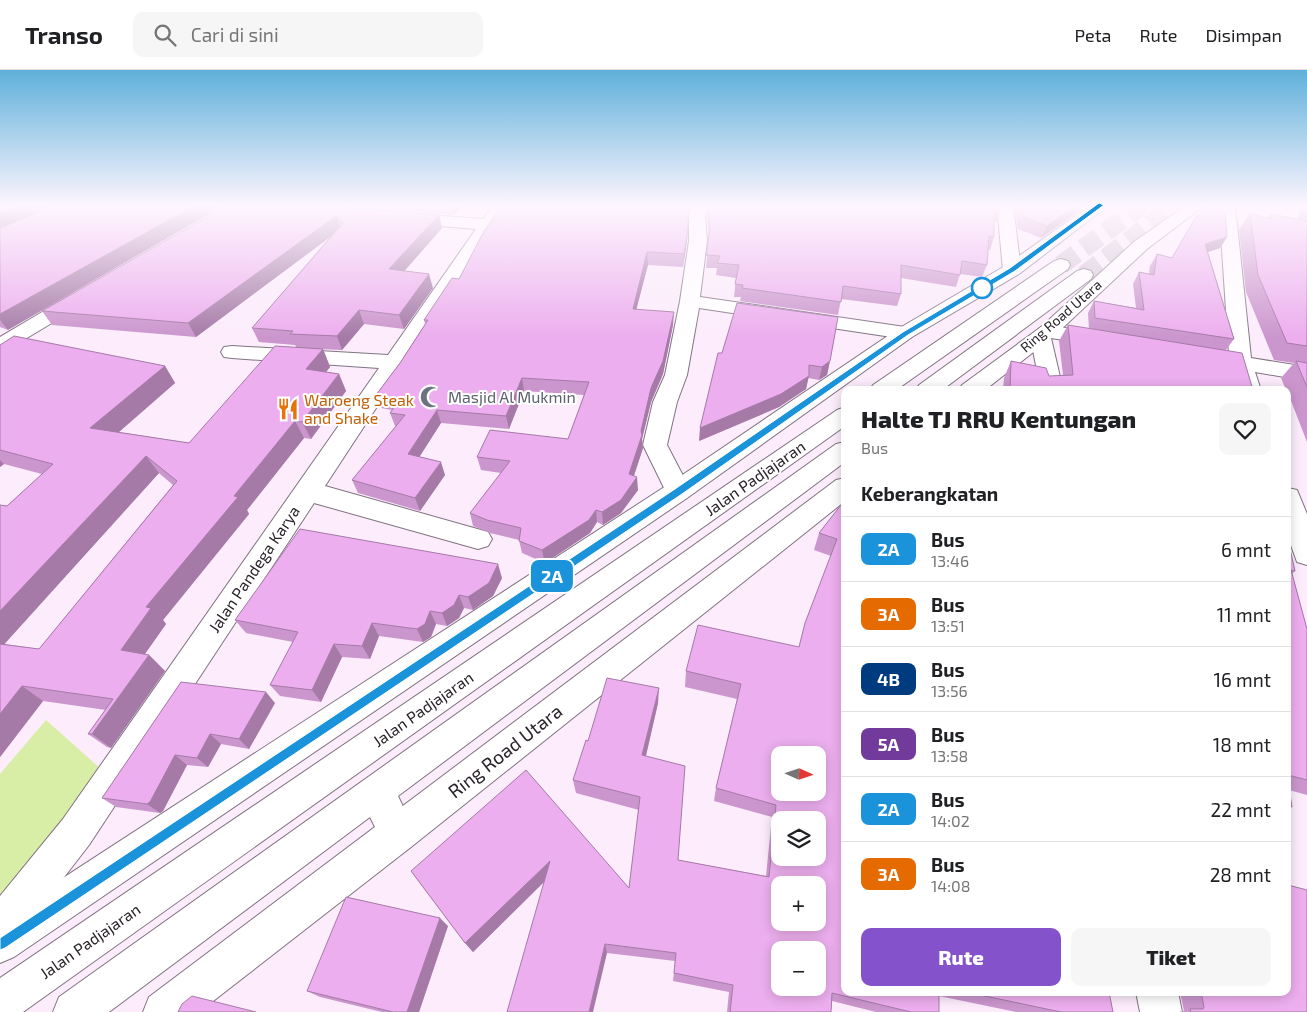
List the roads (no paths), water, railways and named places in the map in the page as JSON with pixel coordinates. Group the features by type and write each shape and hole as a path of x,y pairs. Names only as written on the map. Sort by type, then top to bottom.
{"main road":[{"name":"Jalan Pandega Karya","path":"0,928 76,832 472,249"},
{"path":"678,491 655,446 665,402 676,375 690,301 697,249"},
{"path":"1009,249 1012,270"},
{"path":"0,943 678,491 905,333 1012,270 1041,249"},
{"name":"Ring Road Utara","path":"975,386 1044,333 1137,249"},
{"path":"1231,249 1242,364 1249,386"},
{"path":"887,386 1060,265"},
{"path":"932,386 1084,275"},
{"path":"0,346 96,288"},
{"path":"690,301 905,333"},
{"path":"1051,386 1044,333 1125,344"},
{"path":"232,352 395,362"},
{"path":"1183,354 1307,374"},
{"name":"Jalan Padjajaran","path":"0,1003 841,418"},
{"name":"Jalan Padjajaran","path":"74,1012 377,793 841,453"},
{"path":"308,490 325,497 478,538"},
{"name":"Ring Road Utara","path":"164,1012 398,834 841,490"},
{"path":"1291,506 1307,554"},
{"path":"377,793 398,834"},
{"path":"1158,996 1161,1012"}],"tunnel":[{"path":"1061,265 1083,249"},
{"path":"1084,275 1118,249"}],"place":[{"name":"Masjid Al Mukmin","path":"431,397"},
{"name":"Waroeng Steak and Shake","path":"288,409"}]}
